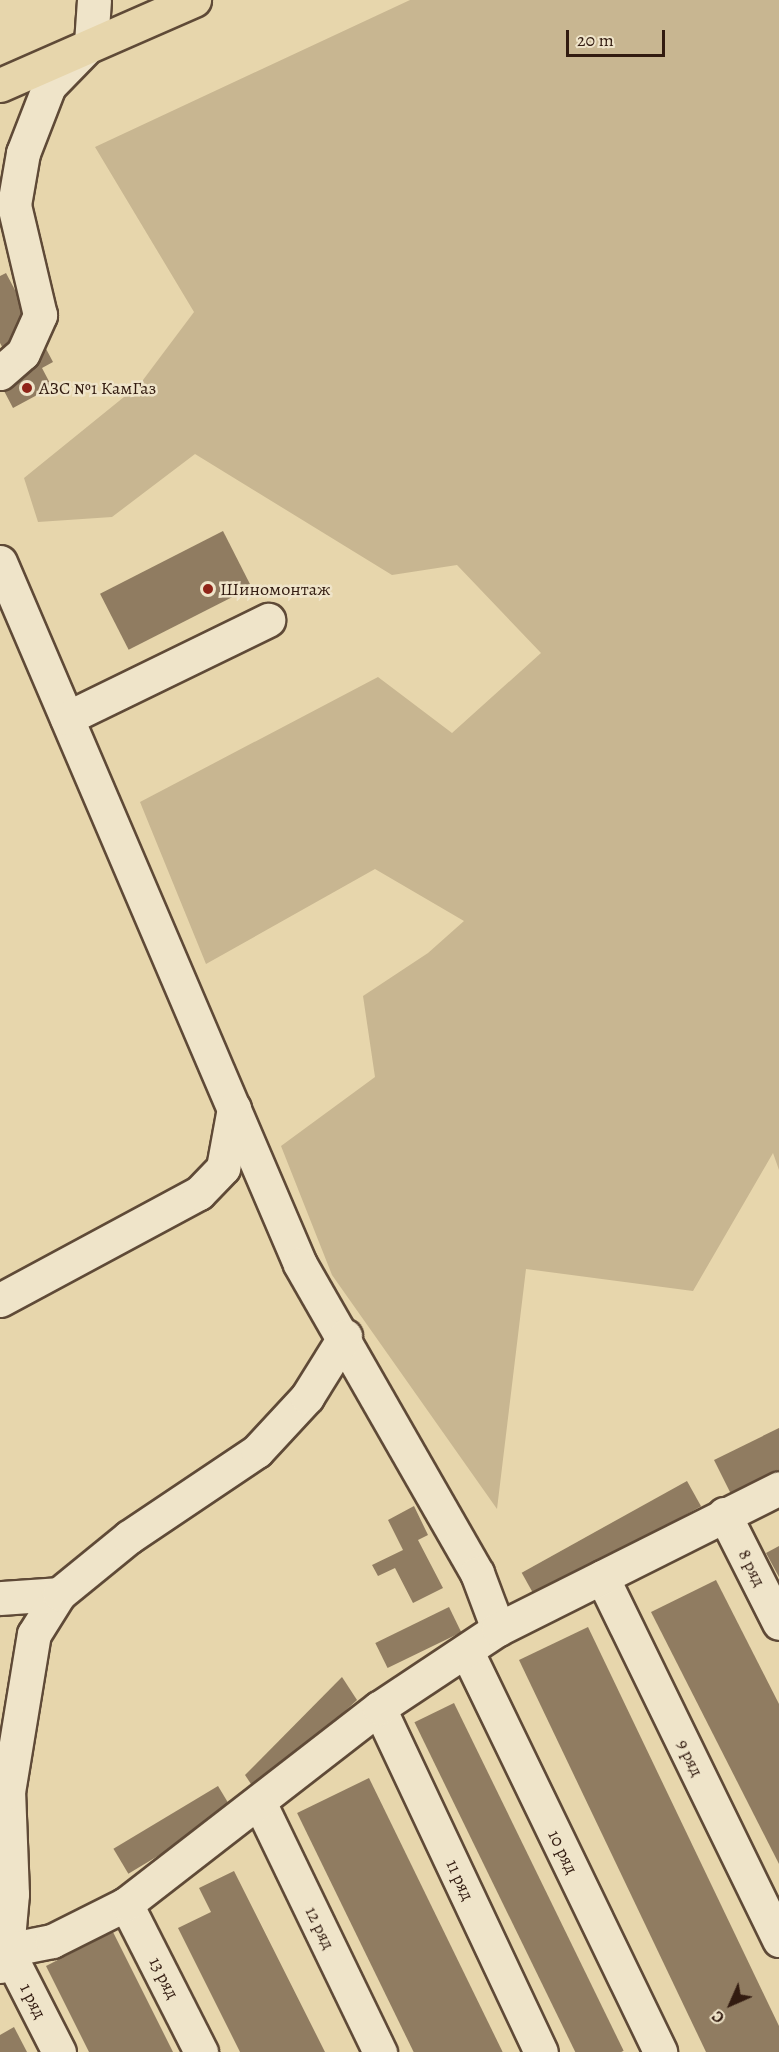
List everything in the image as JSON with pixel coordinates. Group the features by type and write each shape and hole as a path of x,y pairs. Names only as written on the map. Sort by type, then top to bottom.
{"main road":[{"path":"0,85 91,43 194,0"}],"street":[{"path":"0,373 23,353 40,315 11,240 14,205 23,153 49,86 91,43 94,0"},
{"path":"0,562 300,1264 345,1336 477,1573 498,1629"},
{"path":"67,718 268,620"},
{"path":"0,1300 199,1193 223,1168 234,1108"},
{"path":"345,1336 308,1397 258,1451 129,1537 59,1594 34,1634 8,1792 4,1958 52,1941 126,1904 260,1804 379,1707 467,1652 498,1629 779,1488"},
{"name":"8 ряд","path":"724,1514 779,1623"},
{"name":"9 ряд","path":"602,1577 779,1940"},
{"path":"0,1598 59,1594"},
{"name":"10 ряд","path":"467,1652 660,2052"},
{"name":"11 ряд","path":"379,1707 541,2052"},
{"name":"12 ряд","path":"260,1804 380,2052"},
{"name":"13 ряд","path":"126,1904 201,2052"},
{"name":"1 ряд","path":"4,1958 59,2052"}],"shaded area":[{"path":"410,0 779,0 779,1170 773,1153 693,1291 526,1269 497,1509 332,1275 281,1146 375,1077 363,996 428,953 464,921 375,869 206,964 140,802 378,677 452,733 541,653 457,565 392,575 195,454 112,517 38,522 24,478 140,384 194,312 95,147"}],"building":[{"path":"6,273 53,362 42,368 52,387 13,408 3,389 20,380 0,343 0,276"},
{"path":"223,531 252,587 129,650 100,594"},
{"path":"779,1428 779,1470 731,1494 714,1460"},
{"path":"687,1481 701,1506 536,1598 522,1573"},
{"path":"414,1506 428,1535 418,1540 443,1588 413,1603 395,1568 378,1576 372,1565 403,1550 388,1520"},
{"path":"779,1546 779,1577 766,1553"},
{"path":"716,1580 779,1704 779,1864 651,1612"},
{"path":"449,1607 461,1632 388,1668 375,1643"},
{"path":"588,1627 779,2026 779,2052 706,2052 519,1660"},
{"path":"342,1677 357,1700 257,1793 245,1775"},
{"path":"454,1703 624,2051 575,2052 414,1722"},
{"path":"369,1778 503,2052 414,2052 297,1813"},
{"path":"218,1786 233,1811 128,1874 113,1849"},
{"path":"234,1871 325,2052 240,2052 178,1928 211,1912 199,1888"},
{"path":"113,1932 173,2052 89,2052 46,1966"},
{"path":"14,2027 27,2052 0,2052 0,2035"}],"place":[{"name":"АЗС №1 КамГаз","path":"27,388"},
{"name":"Шиномонтаж","path":"208,589"}]}
